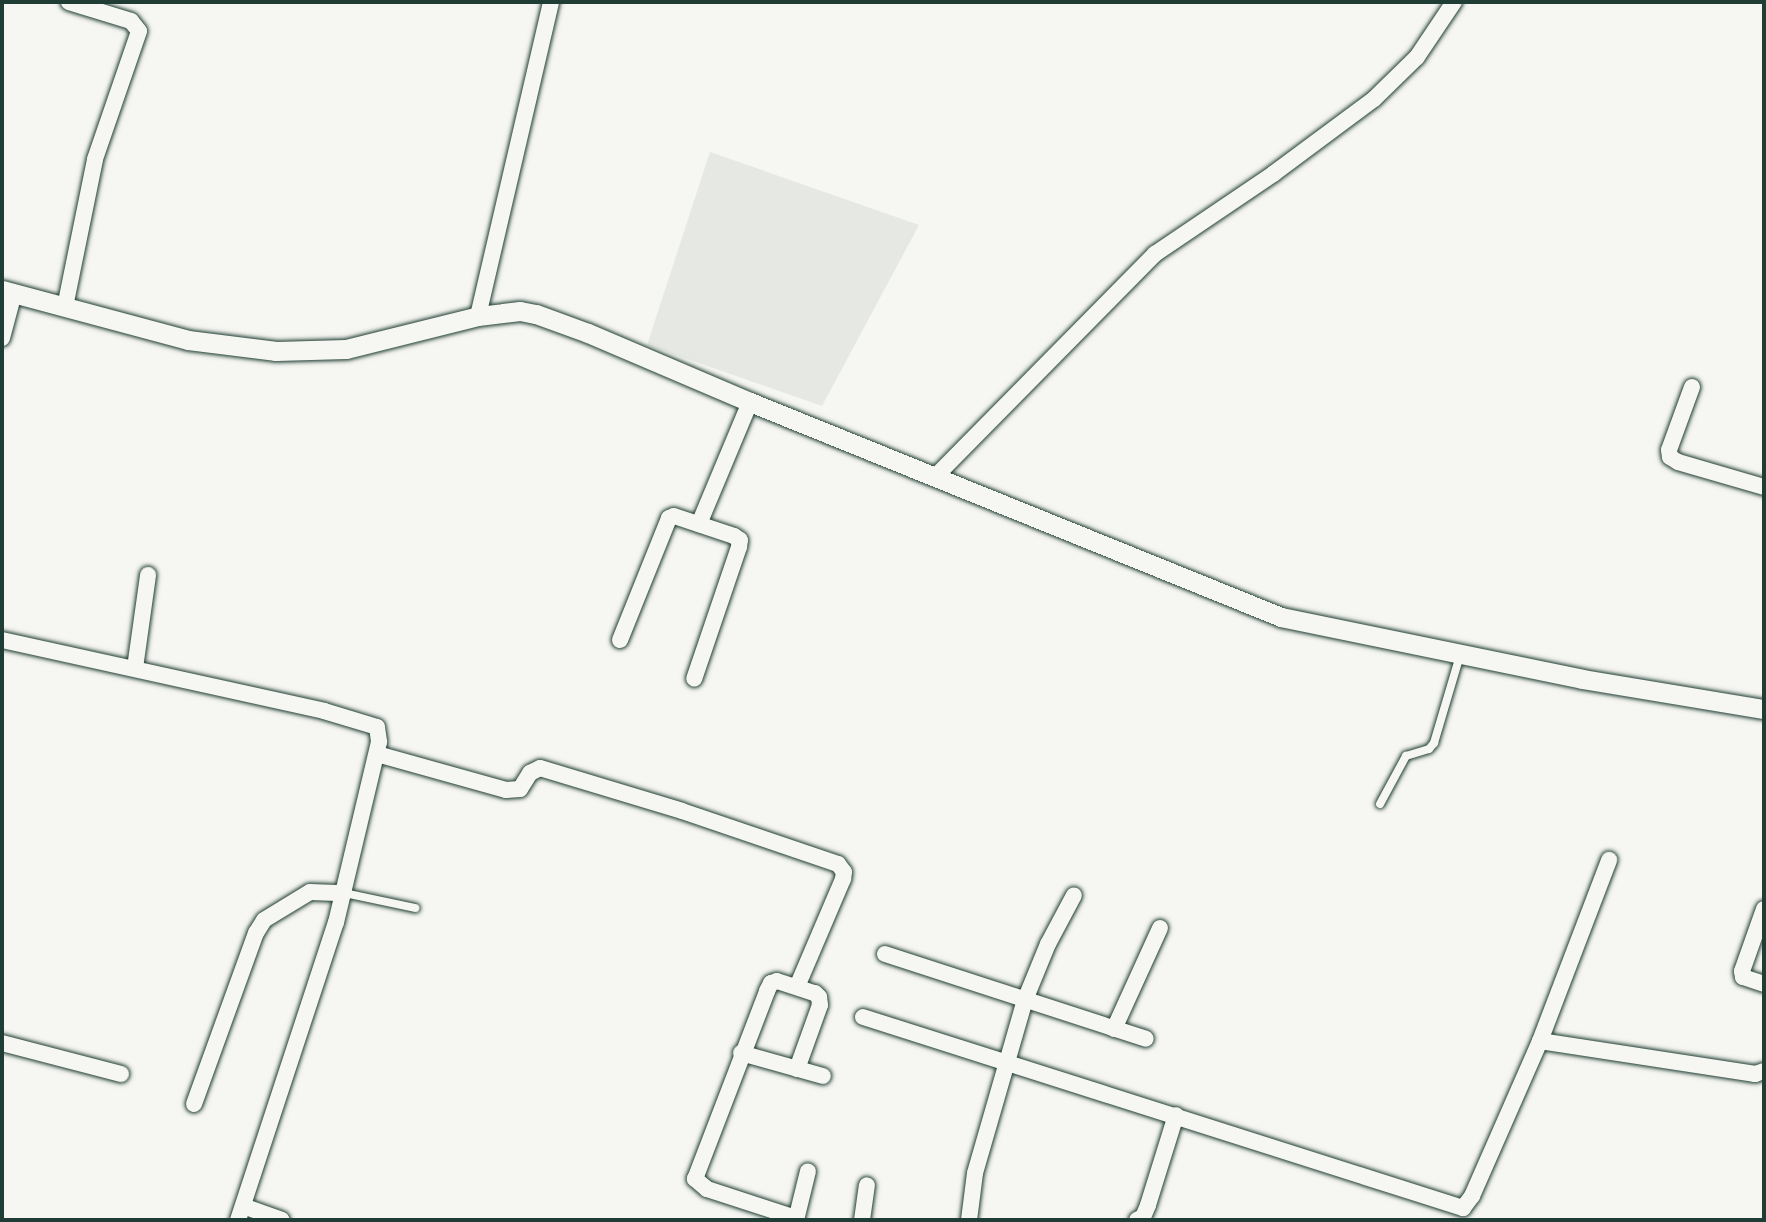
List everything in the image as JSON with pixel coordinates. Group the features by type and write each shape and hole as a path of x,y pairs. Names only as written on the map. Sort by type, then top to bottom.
{"street":[{"path":"65,307 95,159 139,31 136,24 121,9 69,2"},
{"path":"478,316 551,2"},
{"path":"936,476 1155,254 1273,174 1374,99 1417,57 1454,2"},
{"path":"2,338 8,292 188,340 276,351 346,349 478,316 520,311 536,314 589,333 750,402 1281,617 1582,679 1764,709"},
{"path":"1692,387 1669,450 1670,457 1678,462 1764,487"},
{"path":"699,524 750,402"},
{"path":"620,640 665,523 674,516 740,540 694,679"},
{"path":"135,668 148,575"},
{"path":"2,640 135,668 377,726 377,754 344,893 318,980 240,1213 282,1220"},
{"path":"377,754 506,790 520,789 530,773 540,768 682,811 838,864 844,872 843,879 797,987"},
{"path":"863,1017 1463,1208 1472,1196 1540,1041 1609,860"},
{"path":"194,1104 256,933 264,920 310,892 344,893"},
{"path":"969,1220 975,1172 1025,1000 1048,944 1074,895"},
{"path":"1764,909 1742,971 1743,976 1764,984"},
{"path":"1114,1028 1160,928"},
{"path":"885,954 1146,1039"},
{"path":"797,1069 820,1005 819,997 815,993 777,981 771,983 741,1053 695,1179 707,1189 796,1219 808,1171"},
{"path":"1540,1041 1755,1074 1764,1071"},
{"path":"2,1043 121,1074"},
{"path":"741,1053 823,1076"},
{"path":"1137,1220 1143,1217 1148,1205 1176,1115"},
{"path":"862,1220 867,1185"}],"lane":[{"path":"1380,804 1406,756 1429,749 1434,743 1460,654"},
{"path":"344,893 415,908"}],"shaded area":[{"path":"710,152 919,225 822,406 647,345"}]}
